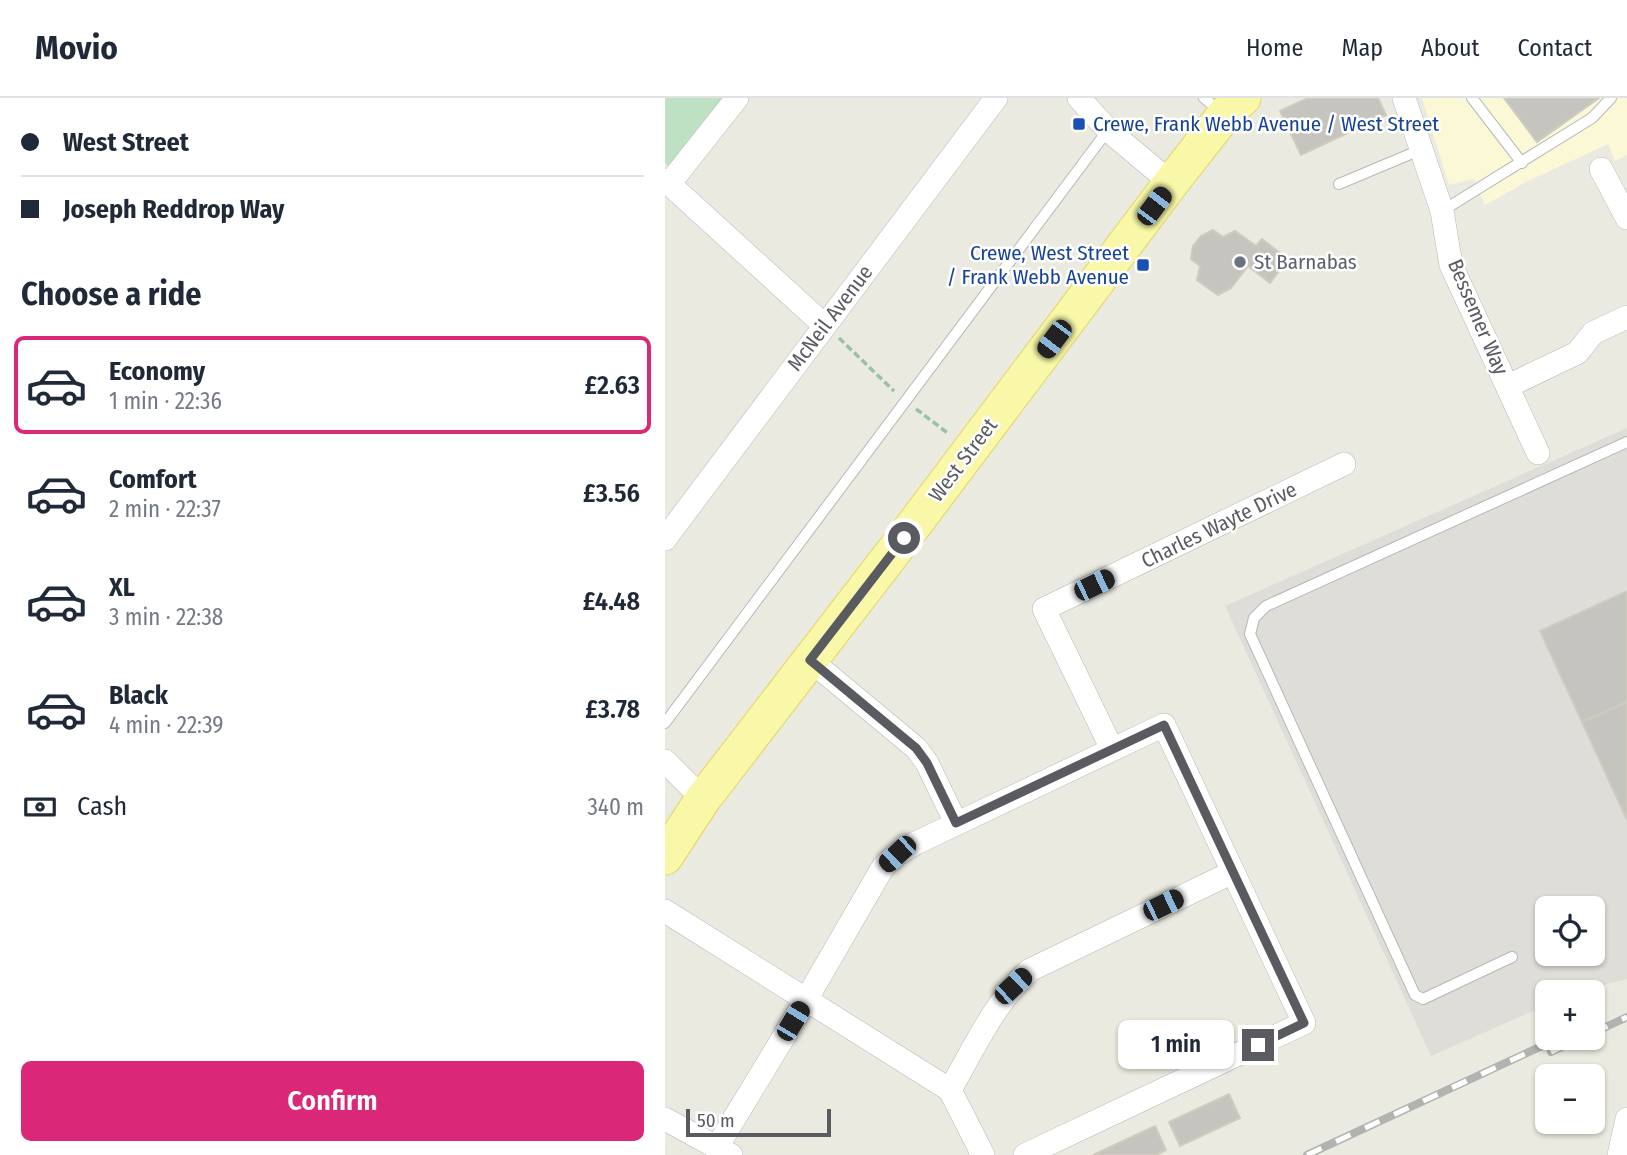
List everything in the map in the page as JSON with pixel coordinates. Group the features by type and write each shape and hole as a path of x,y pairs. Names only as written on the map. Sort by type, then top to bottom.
{"main road":[{"name":"West Street","path":"665,857 703,799 1231,102"}],"street":[{"path":"737,98 667,182 824,325"},
{"name":"McNeil Avenue","path":"665,540 996,98"},
{"path":"1079,98 1108,130 1171,183"},
{"name":"Bessemer Way","path":"1403,98 1442,211 1451,265 1538,453"},
{"path":"1601,169 1627,218"},
{"path":"1508,386 1577,352 1593,333 1627,317"},
{"name":"Charles Wayte Drive","path":"1112,749 1044,609 1345,464"},
{"path":"810,660 916,748 927,763 956,823"},
{"path":"665,1119 724,1151 806,1000 883,867 897,854 956,823 1164,725 1304,1023 1024,1155"},
{"path":"665,761 703,799"},
{"path":"950,1090 996,1009 1013,986 1030,970 1233,872"},
{"path":"665,911 950,1090 983,1155"},
{"path":"1619,1155 1627,1119"}],"lane":[{"path":"1472,98 1522,163"},
{"path":"1442,211 1592,118 1611,98"},
{"path":"665,723 1108,130"},
{"path":"1339,184 1420,150"},
{"path":"1512,957 1423,999 1415,995 1250,634 1254,618 1266,606 1627,442"}],"shaded area":[{"path":"1422,98 1627,98 1627,155 1615,161 1608,144 1526,182 1485,205 1474,179 1449,185"},
{"path":"1627,428 1627,979 1605,984 1605,980 1535,980 1535,1010 1431,1056 1225,606"}],"green space":[{"path":"665,98 727,98 672,170 665,163"}],"building":[{"path":"1308,98 1378,98 1386,115 1301,155 1280,111"},
{"path":"1504,98 1599,98 1537,142"},
{"name":"St Barnabas","path":"1213,230 1223,237 1235,231 1256,246 1262,239 1288,259 1270,283 1248,266 1231,288 1218,295 1197,280 1200,266 1191,259 1193,246 1201,236"},
{"path":"1627,591 1627,702 1582,722 1540,631"},
{"path":"1627,702 1627,820 1582,722"},
{"path":"1229,1094 1240,1118 1180,1146 1169,1122"},
{"path":"1155,1126 1166,1150 1156,1155 1093,1155"}],"railway":[{"path":"1605,1027 1627,1017"},
{"path":"1307,1155 1535,1049"},
{"path":"1551,1052 1555,1050"}],"place":[{"name":"Crewe, Frank Webb Avenue / West Street","path":"1079,124"},
{"name":"St Barnabas","path":"1240,262"},
{"name":"Crewe, West Street / Frank Webb Avenue","path":"1143,265"}],"route":[{"path":"904,538 810,660 916,748 927,763 956,823 1164,725 1304,1023 1258,1045"}]}
